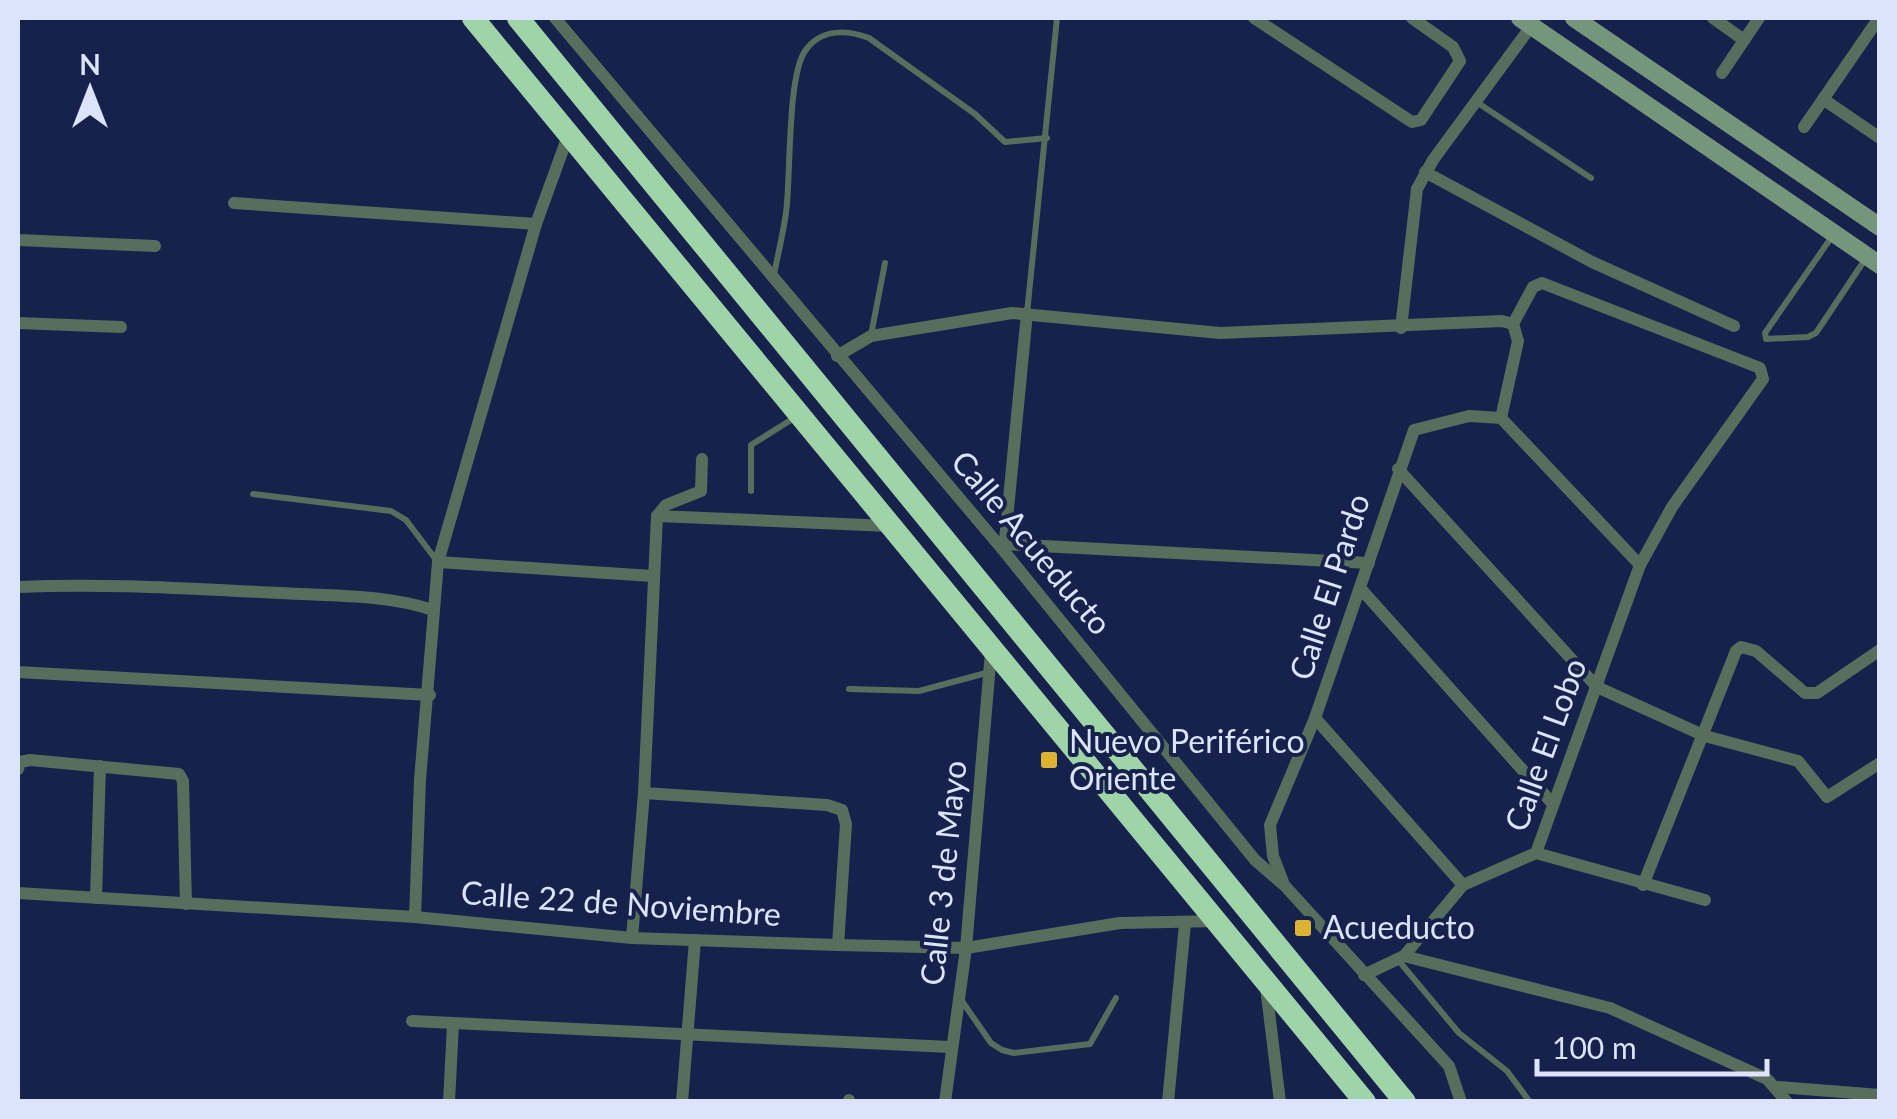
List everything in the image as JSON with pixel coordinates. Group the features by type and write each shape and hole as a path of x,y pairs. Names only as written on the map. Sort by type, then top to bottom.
{"highway":[{"path":"474,18 890,526 991,661 1220,920 1365,1102"},
{"path":"518,18 1404,1102"}],"street":[{"name":"Calle Acueducto","path":"555,18 773,281 1004,547 1255,860 1285,886 1449,1066 1461,1102"},
{"path":"1254,18 1412,122 1421,120 1460,61 1453,46 1412,18"},
{"path":"1574,18 1880,227"},
{"path":"1713,18 1744,40"},
{"path":"1722,73 1759,18"},
{"path":"1804,126 1879,18"},
{"path":"1401,328 1417,188 1526,21 1873,261"},
{"path":"581,95 605,80"},
{"path":"1823,99 1880,138"},
{"path":"415,917 420,780 438,562 536,224 569,133"},
{"path":"1425,172 1592,262 1734,326"},
{"path":"234,203 536,224"},
{"path":"18,240 156,246"},
{"name":"Calle El Lobo","path":"1364,975 1401,958 1463,885 1536,853 1640,565 1672,507 1762,379 1760,368 1542,283 1533,287 1513,324"},
{"path":"1027,314 1004,547 1369,562"},
{"path":"837,356 871,336 1027,314 1220,333 1513,324 1518,341 1501,418 1640,565"},
{"path":"18,323 120,327"},
{"name":"Calle El Pardo","path":"1285,886 1273,856 1270,826 1315,718 1414,430 1484,415 1501,418"},
{"path":"632,938 644,793 657,516 666,506 700,491 702,459"},
{"path":"1398,469 1597,687 1705,736 1798,762 1827,797 1880,763"},
{"path":"657,516 890,526"},
{"path":"438,562 652,576"},
{"path":"18,587 100,585 337,596 410,602 433,610"},
{"path":"1361,588 1552,803"},
{"path":"1642,885 1705,736 1732,658 1742,647 1756,651 1805,693 1817,693 1880,650"},
{"name":"Calle 3 de Mayo","path":"946,1102 950,1047 966,948 991,661"},
{"path":"18,672 430,695"},
{"path":"1315,718 1463,885"},
{"path":"18,770 20,762 30,760 168,772 183,780 186,904"},
{"path":"96,898 100,766"},
{"path":"644,793 826,804 842,810 846,824 838,945"},
{"path":"1536,853 1705,900"},
{"name":"Calle 22 de Noviembre","path":"18,893 415,917 632,938 966,948 1120,924 1220,920"},
{"path":"1168,1102 1185,924"},
{"path":"682,1102 694,940"},
{"path":"1401,958 1610,1008 1778,1087 1879,1094"},
{"path":"1266,979 1280,1102"},
{"path":"412,1021 950,1047"},
{"path":"449,1102 453,1024"},
{"path":"1778,1087 1787,1102"}],"lane":[{"path":"1027,314 1057,18"},
{"path":"773,281 786,214 796,83 804,52 817,39 849,31 868,38 976,114 1005,142 1047,138"},
{"path":"1476,102 1591,178"},
{"path":"1834,234 1766,333 1766,339 1808,338 1816,333 1873,261"},
{"path":"871,336 885,263"},
{"path":"751,491 751,445 799,415"},
{"path":"253,494 391,510 406,520 438,562"},
{"path":"849,689 920,691 991,661"},
{"path":"1401,958 1459,1033 1507,1071 1530,1102"},
{"path":"958,996 991,1044 1014,1053 1090,1044 1116,998"}],"place":[{"name":"Nuevo Periférico Oriente","path":"1049,760"},
{"name":"Acueducto","path":"1303,928"}]}
